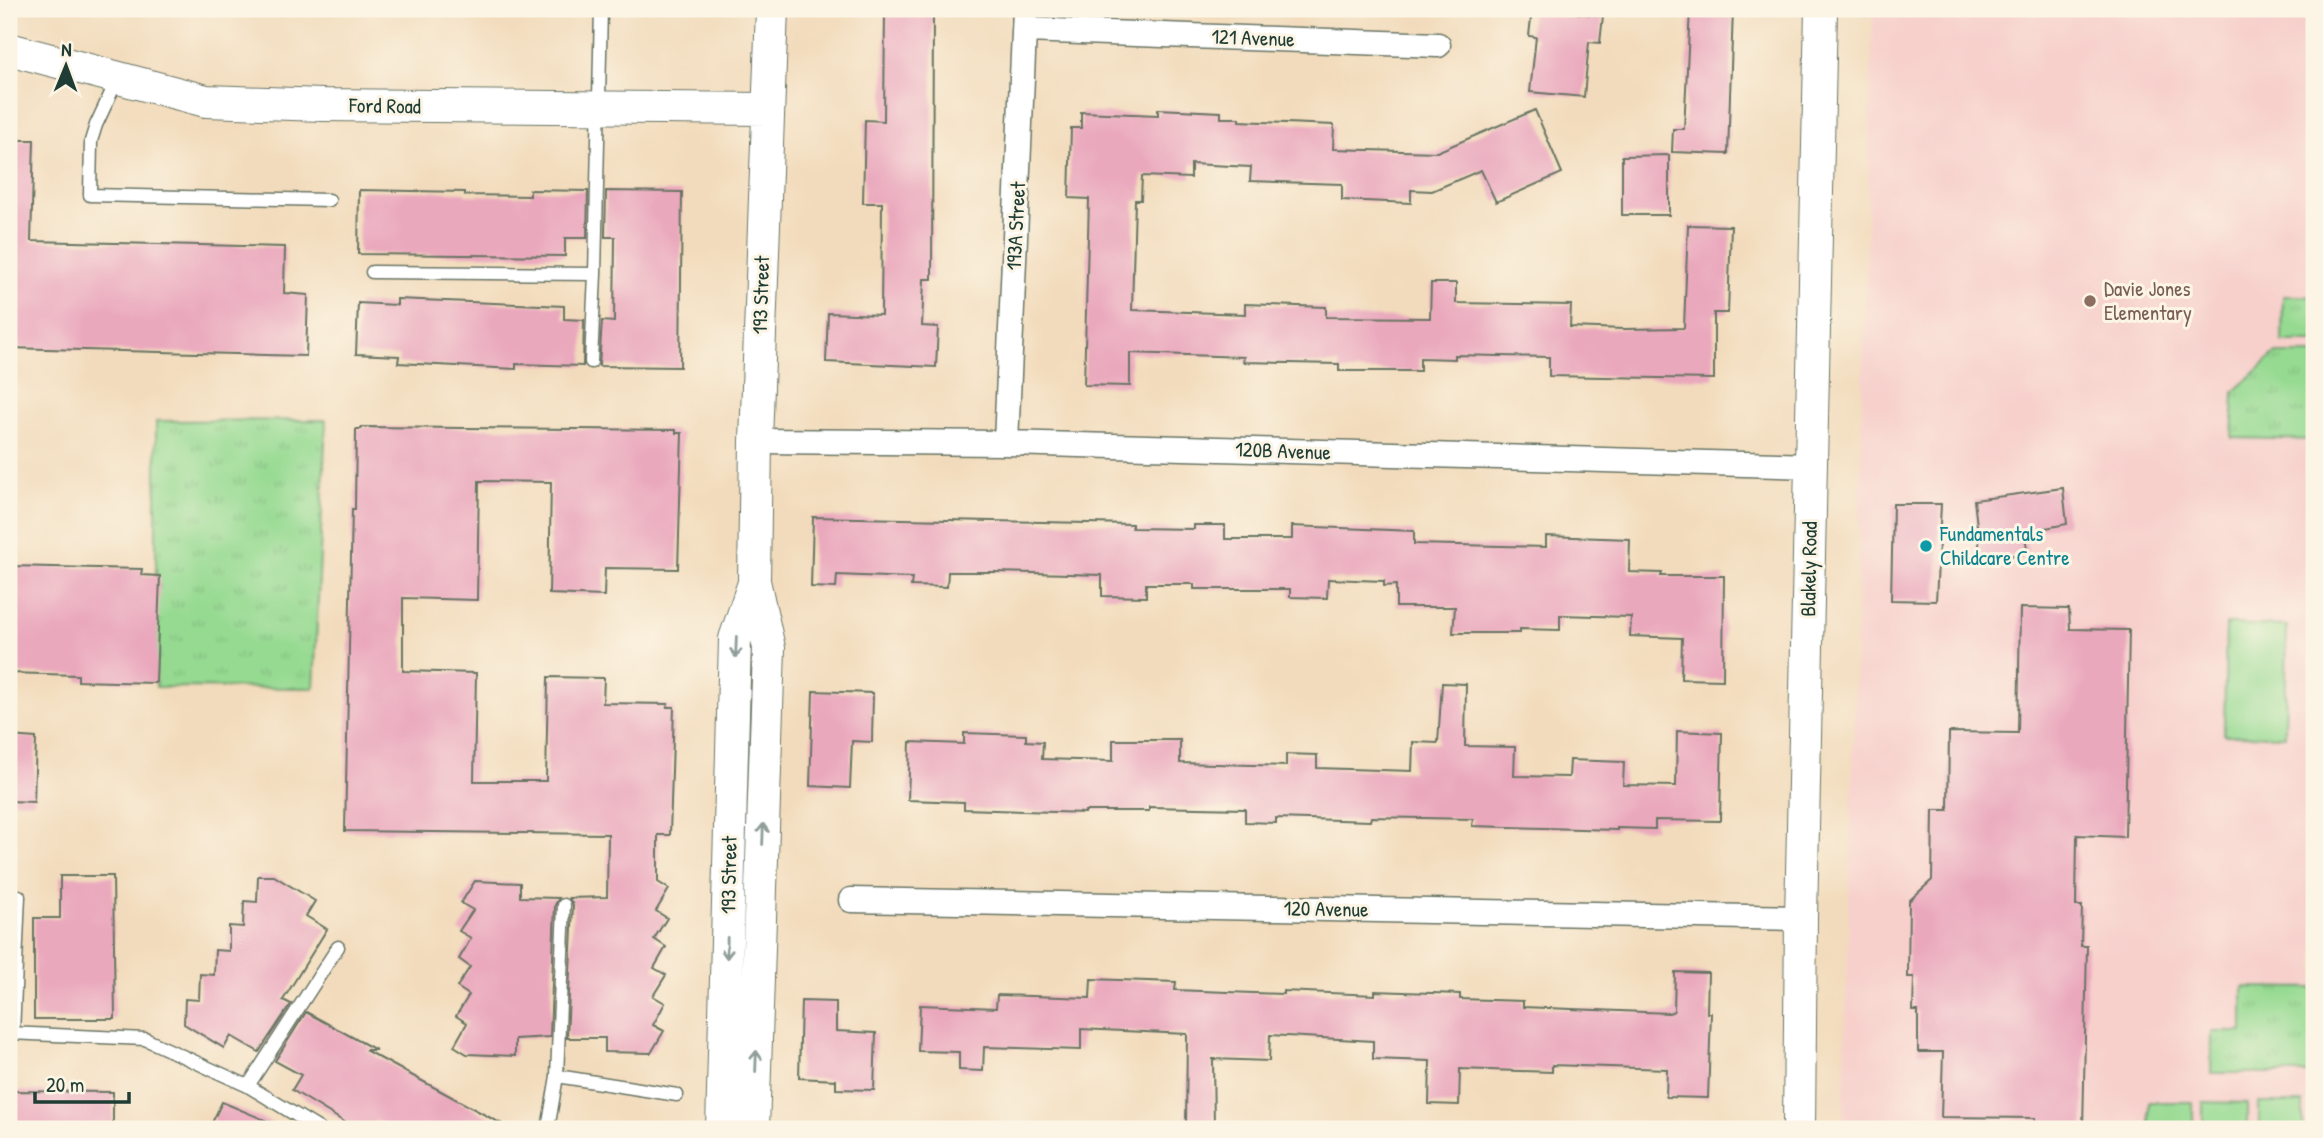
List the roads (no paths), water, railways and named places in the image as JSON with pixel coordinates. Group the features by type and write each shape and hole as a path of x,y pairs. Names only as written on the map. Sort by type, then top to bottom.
{"street":[{"name":"193 Street","path":"753,1129 769,648 754,582 756,442 772,9"},
{"name":"Blakely Road","path":"1799,1129 1801,918 1821,9"},
{"name":"121 Avenue","path":"1025,19 1438,45"},
{"name":"193A Street","path":"1006,443 1025,19"},
{"name":"Ford Road","path":"9,49 206,101 323,105 768,109"},
{"name":"120B Avenue","path":"756,442 1006,443 1811,466"},
{"name":"193 Street","path":"722,1129 735,639 754,582"},
{"name":"120 Avenue","path":"851,900 1801,918"}],"lane":[{"path":"591,362 601,9"},
{"path":"119,76 91,141 90,195 329,200"},
{"path":"372,272 595,274"},
{"path":"19,896 11,1033 145,1039 248,1086 319,1129"},
{"path":"548,1129 557,1076 564,905"},
{"path":"248,1086 338,947"},
{"path":"557,1076 677,1095"}],"place":[{"name":"Davie Jones Elementary","path":"2090,301"},
{"name":"Fundamentals Childcare Centre","path":"1926,546"}]}
